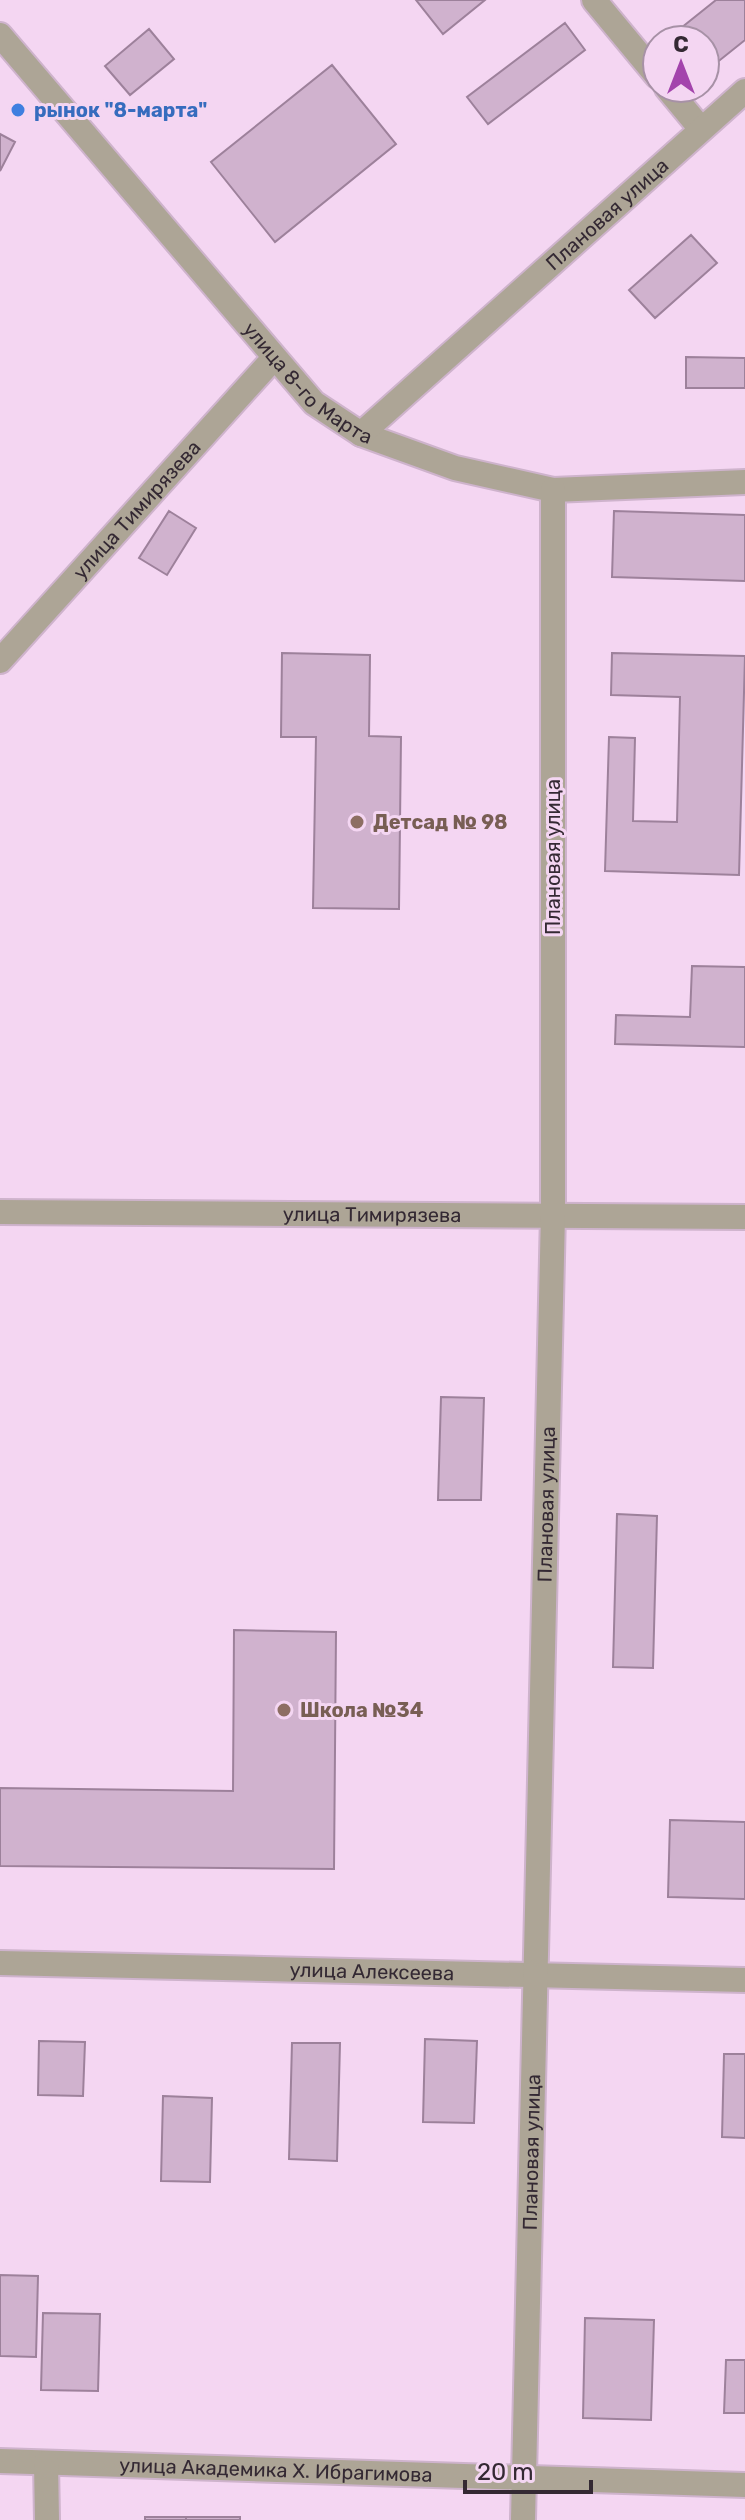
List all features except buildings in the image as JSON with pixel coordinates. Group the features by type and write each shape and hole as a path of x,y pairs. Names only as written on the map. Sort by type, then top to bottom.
{"street":[{"path":"594,0 641,57"},
{"name":"улица 8-го Марта","path":"0,35 314,403 361,434 455,468 553,490 745,482"},
{"name":"Плановая улица","path":"361,434 745,91"},
{"path":"680,104 701,129"},
{"name":"улица Тимирязева","path":"0,661 274,358"},
{"name":"Плановая улица","path":"523,2520 533,1976 553,1214 553,490"},
{"name":"улица Тимирязева","path":"0,1212 745,1217"},
{"name":"улица Алексеева","path":"0,1963 745,1980"},
{"name":"улица Академика Х. Ибрагимова","path":"0,2461 745,2485"},
{"path":"46,2463 47,2520"}],"place":[{"name":"рынок \"8-марта\"","path":"18,110"},
{"name":"Детсад № 98","path":"357,822"},
{"name":"Школа №34","path":"284,1710"}]}
